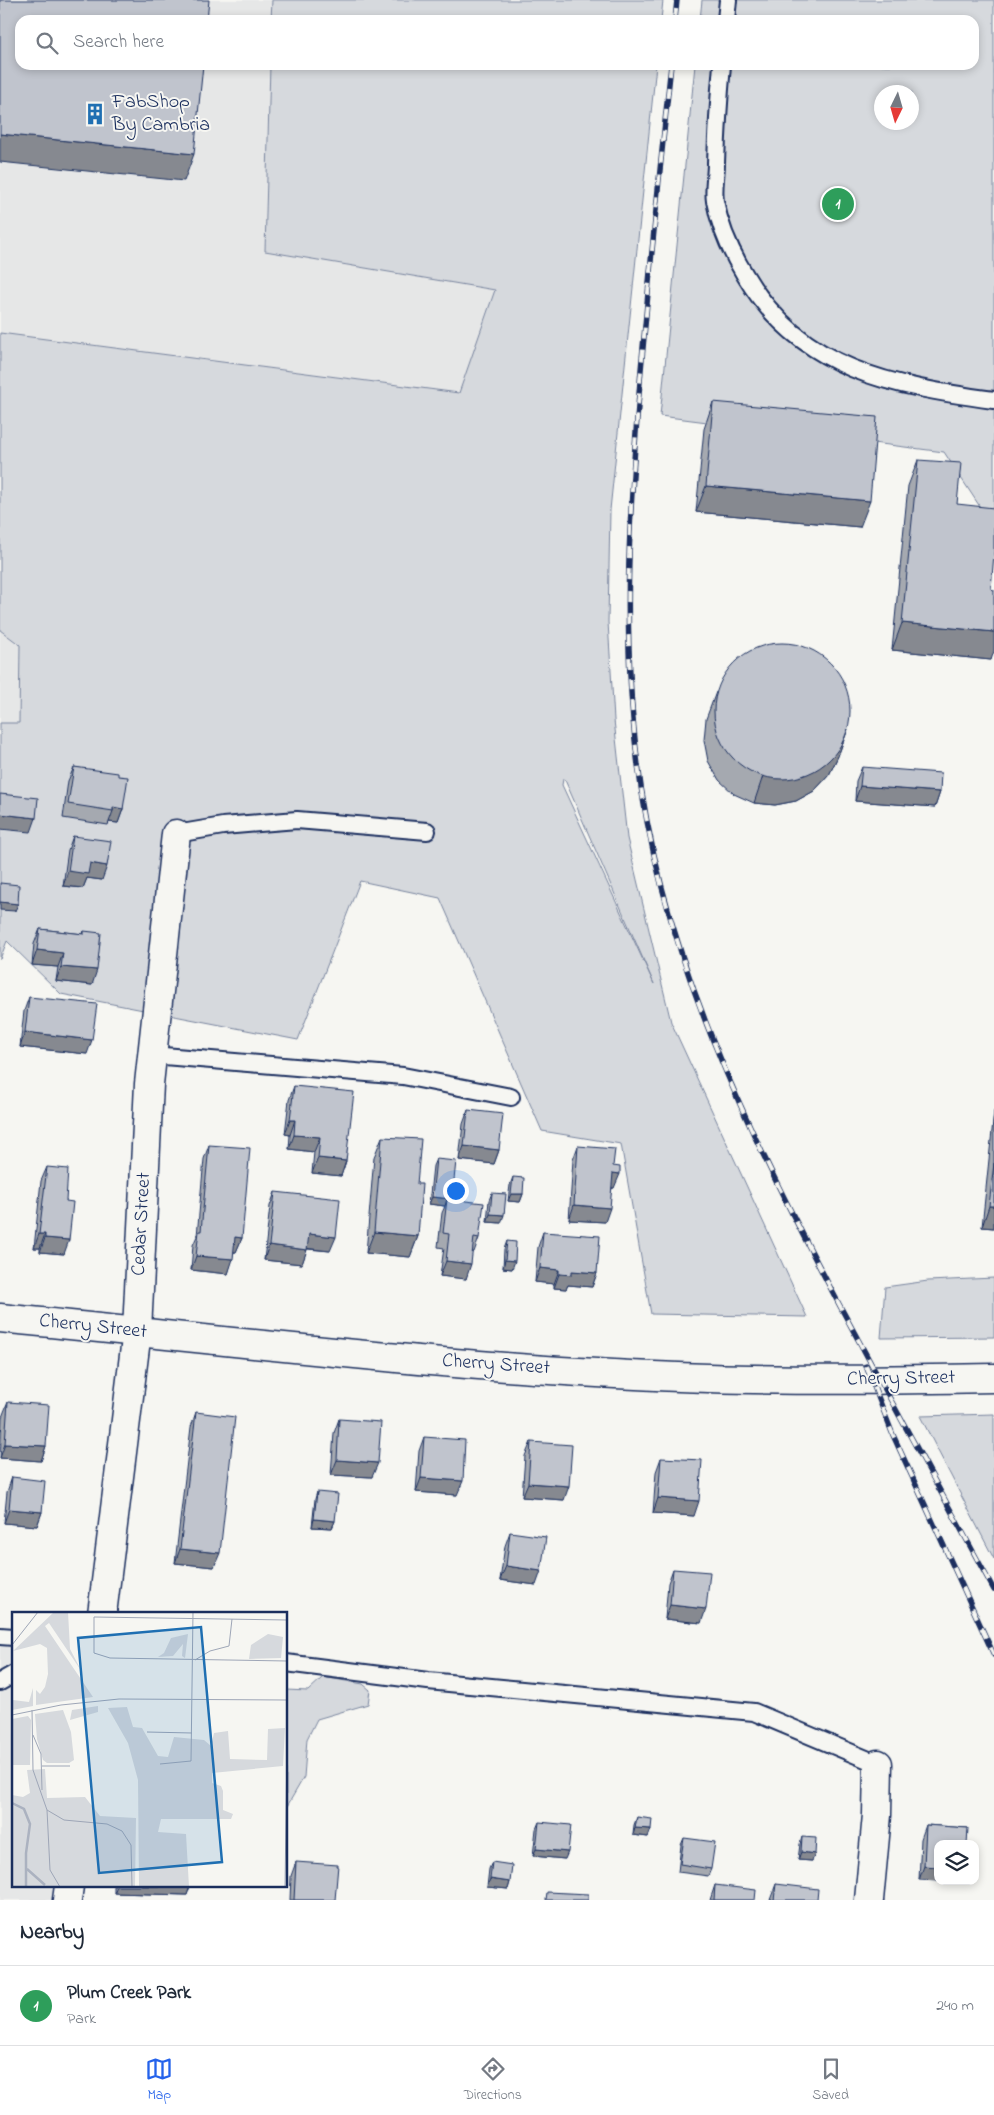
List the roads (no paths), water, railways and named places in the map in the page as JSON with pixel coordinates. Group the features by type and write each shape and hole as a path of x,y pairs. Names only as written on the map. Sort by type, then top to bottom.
{"street":[{"name":"Cedar Street","path":"102,1612 137,1331 152,1055 176,834"},
{"name":"Cherry Street","path":"0,1318 457,1363 589,1372 707,1378 813,1380 994,1378"},
{"path":"869,1900 877,1815 878,1764"}],"lane":[{"path":"726,15 728,0"},
{"path":"722,70 715,199 722,230 758,298 781,324 809,346 854,370 897,384 994,400"},
{"path":"176,834 223,826 297,820 427,831"},
{"path":"152,1055 403,1076 511,1097"},
{"path":"288,1663 428,1681 754,1712 878,1764"},
{"path":"0,1682 12,1675"}],"railway":[{"path":"676,15 677,0"},
{"path":"670,70 641,370 633,467 629,564 628,612 632,709 637,757 649,830 666,901 687,971 713,1040 742,1108 806,1241 994,1590"},
{"path":"866,1366 893,1435 994,1655"}],"place":[{"name":"FabShop By Cambria","path":"95,114"},
{"name":"Plum Creek Park","path":"838,204"}]}
